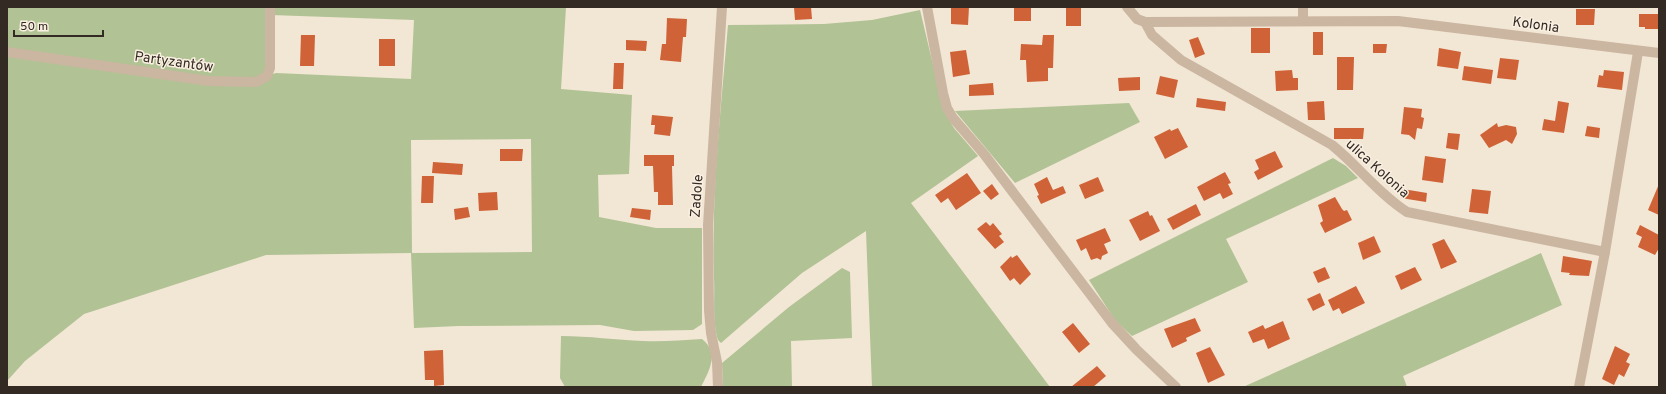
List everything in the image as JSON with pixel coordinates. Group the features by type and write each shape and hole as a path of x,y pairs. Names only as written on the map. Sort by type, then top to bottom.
{"street":[{"name":"Partyzantów","path":"7,52 209,81 256,82 267,76 270,68 270,7"},
{"name":"Zadole","path":"718,387 717,362 709,310 708,225 722,7"},
{"path":"927,7 943,93 947,108 953,118 984,154 1112,323 1136,349 1176,387"},
{"path":"1126,7 1137,19 1145,22"},
{"path":"1303,7 1303,20"},
{"name":"Kolonia","path":"1145,22 1303,20 1398,21 1638,52 1659,53"},
{"name":"ulica Kolonia","path":"1145,22 1152,36 1181,60 1332,145 1347,157 1396,205 1407,212 1605,252"},
{"path":"1579,387 1605,252 1638,52"}],"green space":[{"path":"7,7 566,7 561,89 632,95 629,174 598,175 599,217 656,228 702,228 702,324 693,330 634,331 600,325 458,326 414,328 411,253 266,255 84,314 25,361 7,381","holes":["271,15 414,20 411,79 276,73 267,76","531,139 532,252 412,253 411,140"]},
{"path":"920,10 944,111 954,128 978,156 911,203 1050,387 872,387 866,231 802,273 721,343 718,340 714,317 713,247 715,183 728,25 824,24 872,20"},
{"path":"1129,103 1140,122 1015,183 955,111"},
{"path":"1333,158 1346,166 1358,178 1226,239 1248,282 1132,336 1115,320 1089,280"},
{"path":"1541,253 1562,305 1403,376 1407,387 1243,387"},
{"path":"842,268 850,272 852,338 791,341 792,387 723,387 722,363 789,307"},
{"path":"561,336 650,341 702,339 711,350 712,356 710,368 701,387 565,387 560,378"}],"building":[{"path":"794,7 811,7 812,19 795,20"},
{"path":"951,7 969,7 968,25 951,24"},
{"path":"1014,7 1031,7 1031,21 1014,21"},
{"path":"1066,7 1081,7 1081,26 1066,26"},
{"path":"1576,9 1595,9 1594,25 1576,25"},
{"path":"1639,14 1659,14 1659,29 1645,29 1645,27 1639,27"},
{"path":"667,18 687,19 686,37 683,37 681,62 660,60 662,44 666,44"},
{"path":"1251,28 1270,28 1270,53 1251,53"},
{"path":"1313,32 1323,32 1323,55 1313,55"},
{"path":"301,35 315,35 314,66 300,66"},
{"path":"1043,35 1054,35 1053,68 1048,68 1048,81 1027,82 1026,60 1020,60 1021,44 1042,45"},
{"path":"1198,37 1205,54 1195,58 1189,40"},
{"path":"379,39 395,39 395,66 379,66"},
{"path":"626,40 647,41 646,51 626,50"},
{"path":"1373,44 1387,44 1386,53 1373,53"},
{"path":"1439,48 1461,52 1458,69 1437,66"},
{"path":"966,50 970,74 953,77 950,52"},
{"path":"1337,57 1354,57 1353,90 1337,90"},
{"path":"1500,58 1519,60 1516,80 1497,78"},
{"path":"614,63 624,63 623,89 613,89"},
{"path":"1464,66 1493,70 1491,84 1462,80"},
{"path":"1292,70 1293,78 1298,78 1298,90 1276,91 1275,71"},
{"path":"1604,70 1624,72 1622,90 1597,87 1599,75 1603,76"},
{"path":"1160,76 1178,80 1174,98 1156,94"},
{"path":"1140,77 1140,90 1119,91 1118,78"},
{"path":"993,83 994,95 969,96 969,85"},
{"path":"1197,98 1226,102 1225,111 1196,107"},
{"path":"1324,101 1325,120 1308,120 1307,102"},
{"path":"1558,101 1569,103 1564,133 1542,130 1544,119 1555,121"},
{"path":"1404,107 1422,109 1421,117 1424,118 1422,129 1417,128 1415,140 1409,135 1401,134"},
{"path":"652,115 673,117 670,136 654,134 655,125 651,125"},
{"path":"1497,123 1498,127 1506,125 1516,127 1517,134 1512,144 1506,140 1489,148 1480,135"},
{"path":"1587,126 1600,128 1599,138 1585,136"},
{"path":"1178,128 1188,147 1165,159 1154,137 1170,129 1171,131"},
{"path":"1334,128 1364,128 1363,139 1334,139"},
{"path":"1448,133 1460,134 1458,150 1446,148"},
{"path":"500,149 523,149 522,161 500,161"},
{"path":"1275,151 1283,167 1258,180 1254,172 1259,169 1255,160"},
{"path":"644,155 674,155 674,166 672,166 673,205 658,205 658,192 654,192 653,166 644,166"},
{"path":"1425,156 1446,159 1443,183 1422,180"},
{"path":"433,162 463,164 462,175 432,173"},
{"path":"1225,172 1231,183 1228,184 1233,194 1223,199 1220,193 1204,201 1197,187"},
{"path":"967,173 981,193 956,210 948,198 941,203 935,195"},
{"path":"422,176 434,176 433,203 421,203"},
{"path":"1047,177 1053,190 1063,186 1066,193 1041,204 1034,184"},
{"path":"1098,177 1104,191 1085,199 1079,185"},
{"path":"992,184 999,194 991,200 983,191"},
{"path":"1659,184 1659,215 1648,210"},
{"path":"1403,189 1427,193 1426,202 1401,198"},
{"path":"1472,189 1491,191 1488,214 1469,212"},
{"path":"497,192 498,210 479,211 478,193"},
{"path":"1335,197 1342,209 1344,211 1347,210 1352,220 1325,233 1320,223 1323,221 1318,205"},
{"path":"1196,204 1201,215 1173,230 1167,219"},
{"path":"468,207 470,217 455,220 454,209"},
{"path":"632,208 651,210 650,220 630,217"},
{"path":"1148,211 1150,216 1152,215 1160,231 1140,241 1129,220"},
{"path":"986,222 990,226 993,223 1002,234 999,236 1004,242 995,249 977,229"},
{"path":"1640,225 1659,235 1659,248 1655,255 1638,247 1642,237 1636,234"},
{"path":"1105,228 1111,241 1104,244 1108,253 1102,256 1101,260 1097,258 1091,260 1086,248 1081,251 1076,240"},
{"path":"1374,236 1381,252 1363,260 1358,243"},
{"path":"1444,239 1457,262 1441,269 1432,244"},
{"path":"1017,255 1031,274 1020,285 1014,278 1010,281 1000,267 1011,256 1012,258"},
{"path":"1563,256 1592,261 1589,276 1569,275 1570,273 1561,272"},
{"path":"1325,267 1330,278 1318,283 1313,272"},
{"path":"1415,267 1422,280 1401,290 1395,276"},
{"path":"1356,286 1365,303 1342,314 1339,308 1333,311 1328,300"},
{"path":"1320,293 1325,305 1313,311 1307,299"},
{"path":"1195,318 1201,331 1186,338 1187,341 1172,348 1164,329"},
{"path":"1283,321 1290,339 1268,349 1264,339 1253,343 1248,332 1263,325 1265,329"},
{"path":"1073,323 1090,344 1079,353 1062,332"},
{"path":"1615,346 1630,354 1626,362 1630,364 1624,377 1619,374 1614,385 1602,379"},
{"path":"1210,347 1225,375 1208,383 1196,353"},
{"path":"443,350 444,385 434,386 434,380 425,380 424,351"},
{"path":"1097,366 1106,376 1093,387 1071,387"}]}
